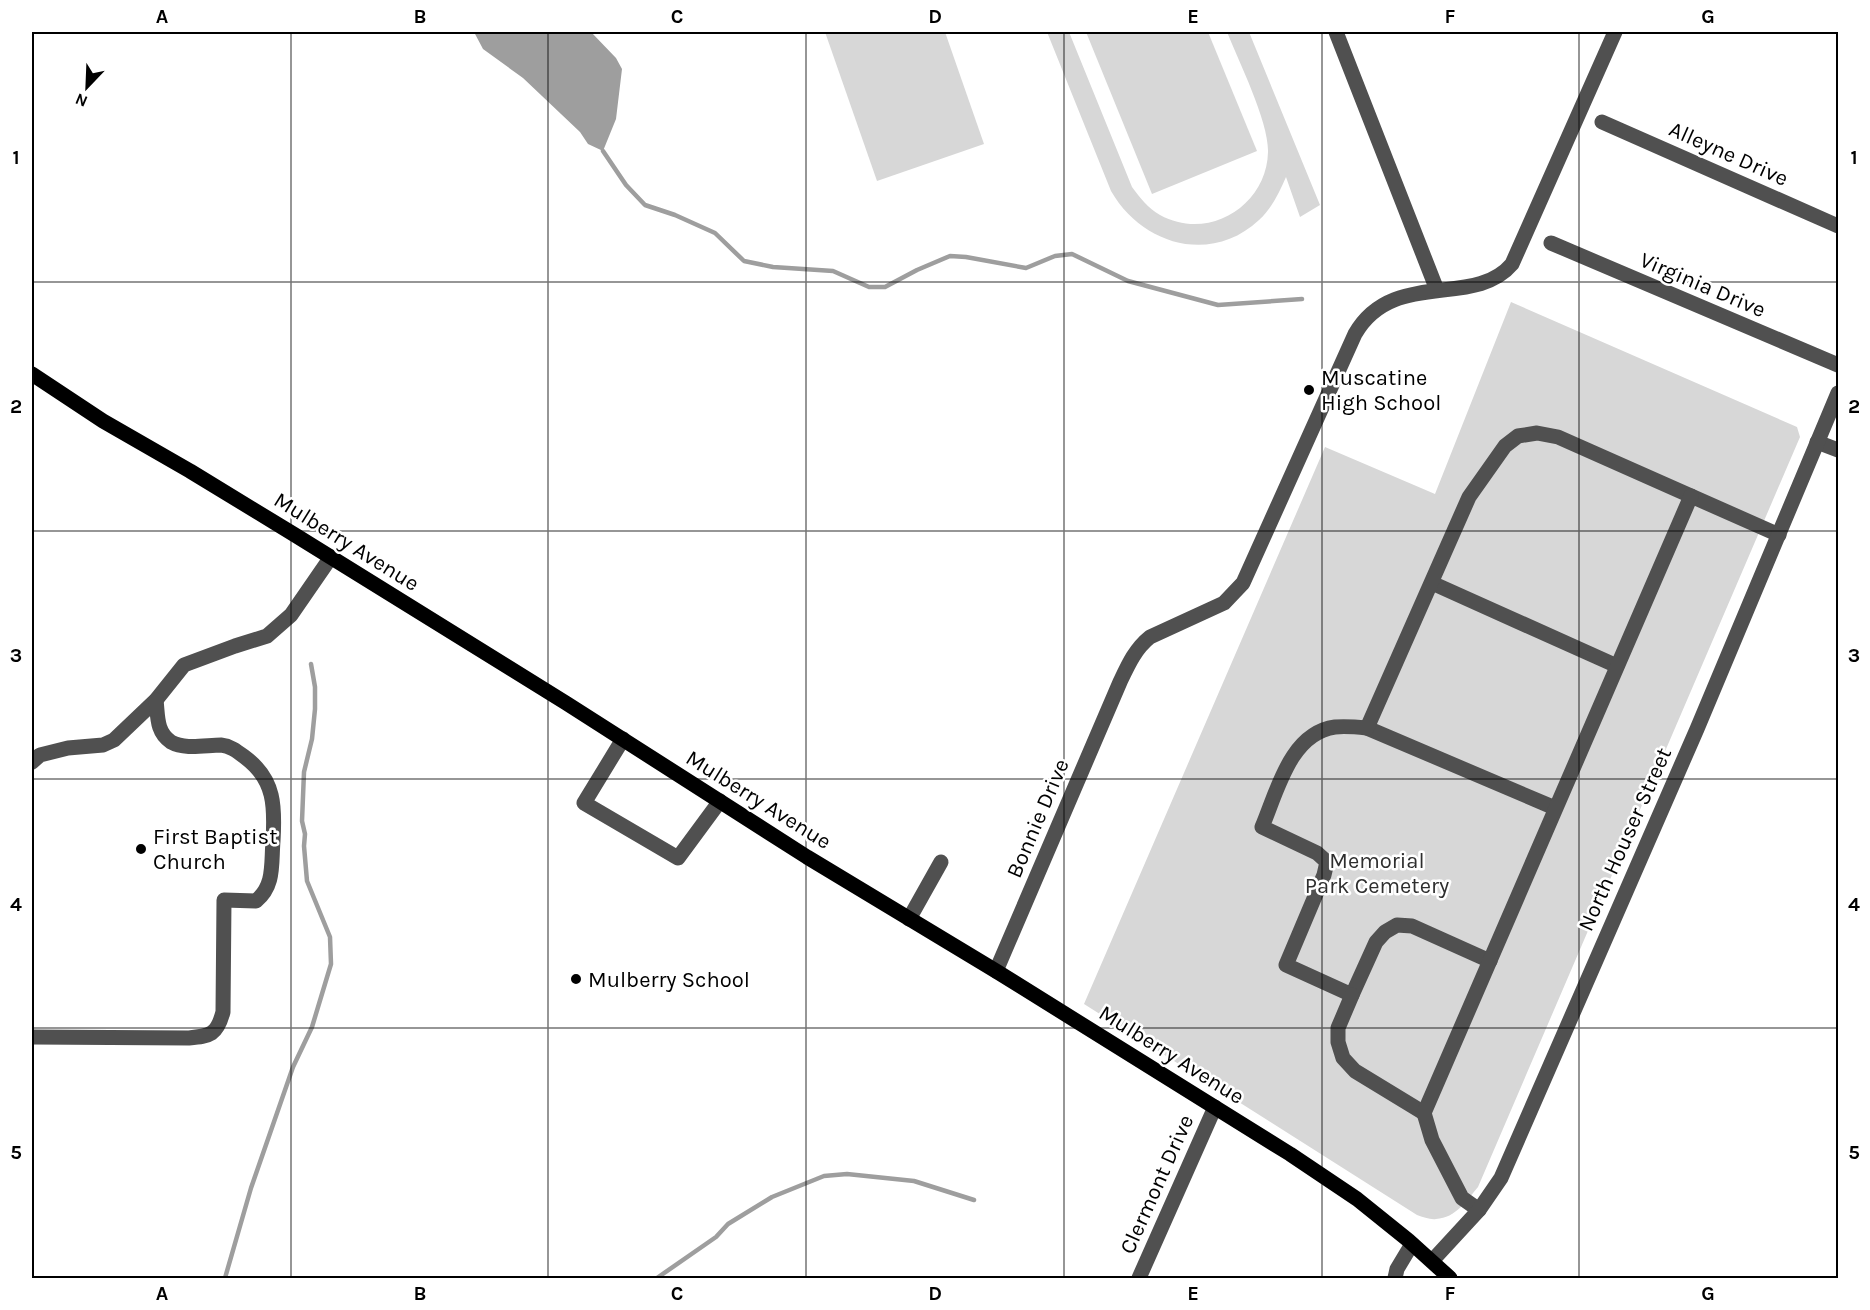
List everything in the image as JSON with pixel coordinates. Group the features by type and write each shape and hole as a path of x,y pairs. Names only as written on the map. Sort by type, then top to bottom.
{"main road":[{"name":"Mulberry Avenue","path":"32,374 103,421 331,557 909,919 1290,1154 1357,1199 1450,1278"}],"street":[{"path":"1336,32 1437,290"},
{"name":"Bonnie Drive","path":"996,971 1120,682 1140,645 1164,629 1224,603 1243,583 1354,334 1366,316 1391,300 1481,283 1496,278 1512,264 1615,32"},
{"name":"Alleyne Drive","path":"1602,122 1839,226"},
{"name":"Virginia Drive","path":"1551,243 1839,365"},
{"name":"North Houser Street","path":"1432,1261 1479,1210 1501,1178 1687,751 1817,442 1833,420 1839,393"},
{"path":"1367,728 1469,497 1504,446 1518,436 1537,433 1558,437 1779,535"},
{"path":"1817,442 1839,450"},
{"path":"1479,1210 1462,1197 1432,1140 1424,1113 1690,496"},
{"path":"32,762 40,755 68,748 103,745 114,740 156,700 184,665 267,636 291,615 331,557"},
{"path":"1432,583 1617,666"},
{"path":"32,1037 189,1038 209,1036 220,1026 223,1012 224,900 256,901 266,893 270,882 274,813 268,783 258,768 235,750 224,745 186,746 171,742 158,728 156,700"},
{"path":"1352,995 1286,965 1324,875 1327,862 1317,853 1262,827 1290,762 1309,737 1334,727 1367,728 1555,808"},
{"path":"623,739 584,803 678,858 720,801"},
{"path":"909,919 941,862"},
{"path":"1424,1113 1355,1071 1343,1058 1338,1042 1338,1028 1352,995 1376,942 1385,932 1397,925 1412,926 1490,961"},
{"name":"Clermont Drive","path":"1140,1278 1215,1107"},
{"path":"1395,1278 1397,1269 1412,1244"}],"green space":[{"path":"825,32 945,32 984,144 877,181"},
{"path":"1047,32 1069,32 1132,187 1138,195 1160,215 1179,222 1197,224 1215,221 1232,214 1258,188 1265,171 1268,152 1264,125 1227,32 1249,32 1320,205 1300,217 1286,177 1278,194 1259,220 1240,234 1220,242 1199,245 1179,243 1159,236 1140,225 1124,210 1111,191"},
{"path":"1086,32 1208,32 1257,151 1152,194"},
{"name":"Memorial Park Cemetery","path":"1511,302 1797,427 1800,437 1478,1187 1455,1212 1443,1218 1432,1219 1417,1215 1084,1004 1325,447 1435,494"}],"shaded area":[{"path":"474,32 591,32 616,58 622,69 616,119 603,151 588,144 580,132 523,78 483,49"}],"waterway":[{"path":"603,151 626,185 645,205 675,215 715,233 744,261 773,267 833,271 869,287 885,287 950,256 1026,268 1055,256 1072,254 1128,281 1218,305 1302,299"},
{"path":"225,1278 251,1188 293,1067 312,1027 331,964 330,937 307,881 305,834 302,821 304,772 312,739 315,709 315,687 311,664"},
{"path":"657,1278 716,1237 728,1224 772,1197 824,1176 847,1174 914,1181 974,1200"}],"place":[{"name":"Muscatine High School","path":"1309,390"},
{"name":"First Baptist Church","path":"141,849"},
{"name":"Mulberry School","path":"576,979"}]}
